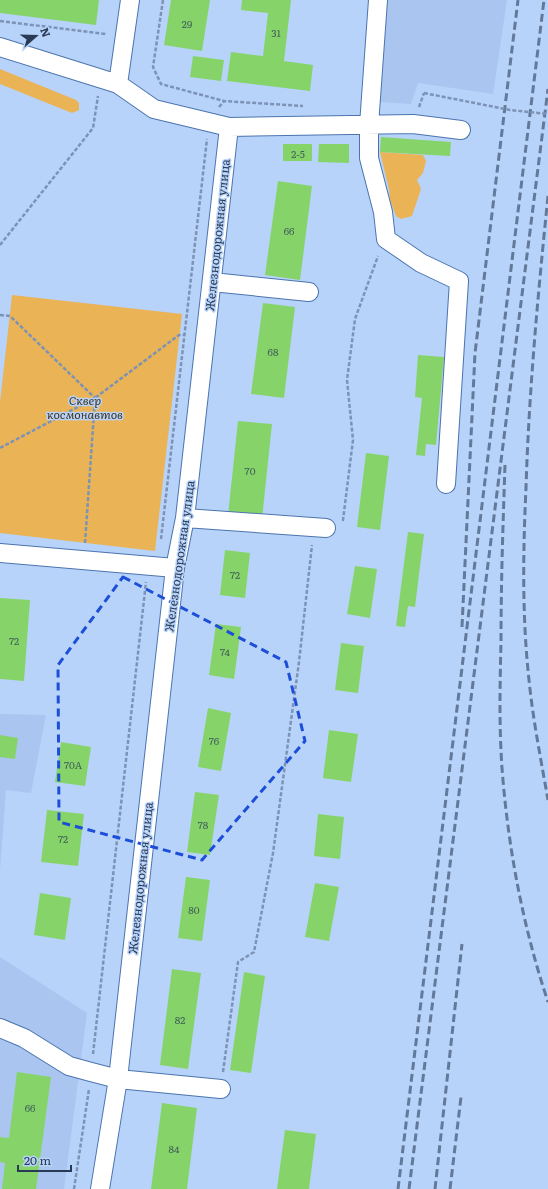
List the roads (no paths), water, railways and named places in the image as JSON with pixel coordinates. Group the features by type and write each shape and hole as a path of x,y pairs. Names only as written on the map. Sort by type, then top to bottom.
{"street":[{"path":"118,84 130,0"},
{"path":"378,0 369,125 369,158 383,212 386,238 421,263 459,281 446,484"},
{"path":"0,47 118,84 154,109 229,127 413,124 461,130"},
{"name":"Железнодорожная улица","path":"100,1189 118,1079 175,568 185,518 229,127"},
{"path":"212,282 309,292"},
{"path":"185,518 326,528"},
{"path":"0,553 175,568"},
{"path":"0,1028 24,1038 69,1066 118,1079 221,1089"}],"railway":[{"path":"462,627 475,353 518,0"},
{"path":"398,1189 544,0"},
{"path":"409,1189 548,89"},
{"path":"548,196 537,306 529,415 524,560 525,632 527,656 537,740 548,800"},
{"path":"505,465 500,689 502,768 508,828 518,887 531,945 548,1002"},
{"path":"435,1189 462,944"},
{"path":"450,1189 461,1097"}],"park label":[{"name":"Сквер космонавтов","path":"85,407"}]}
